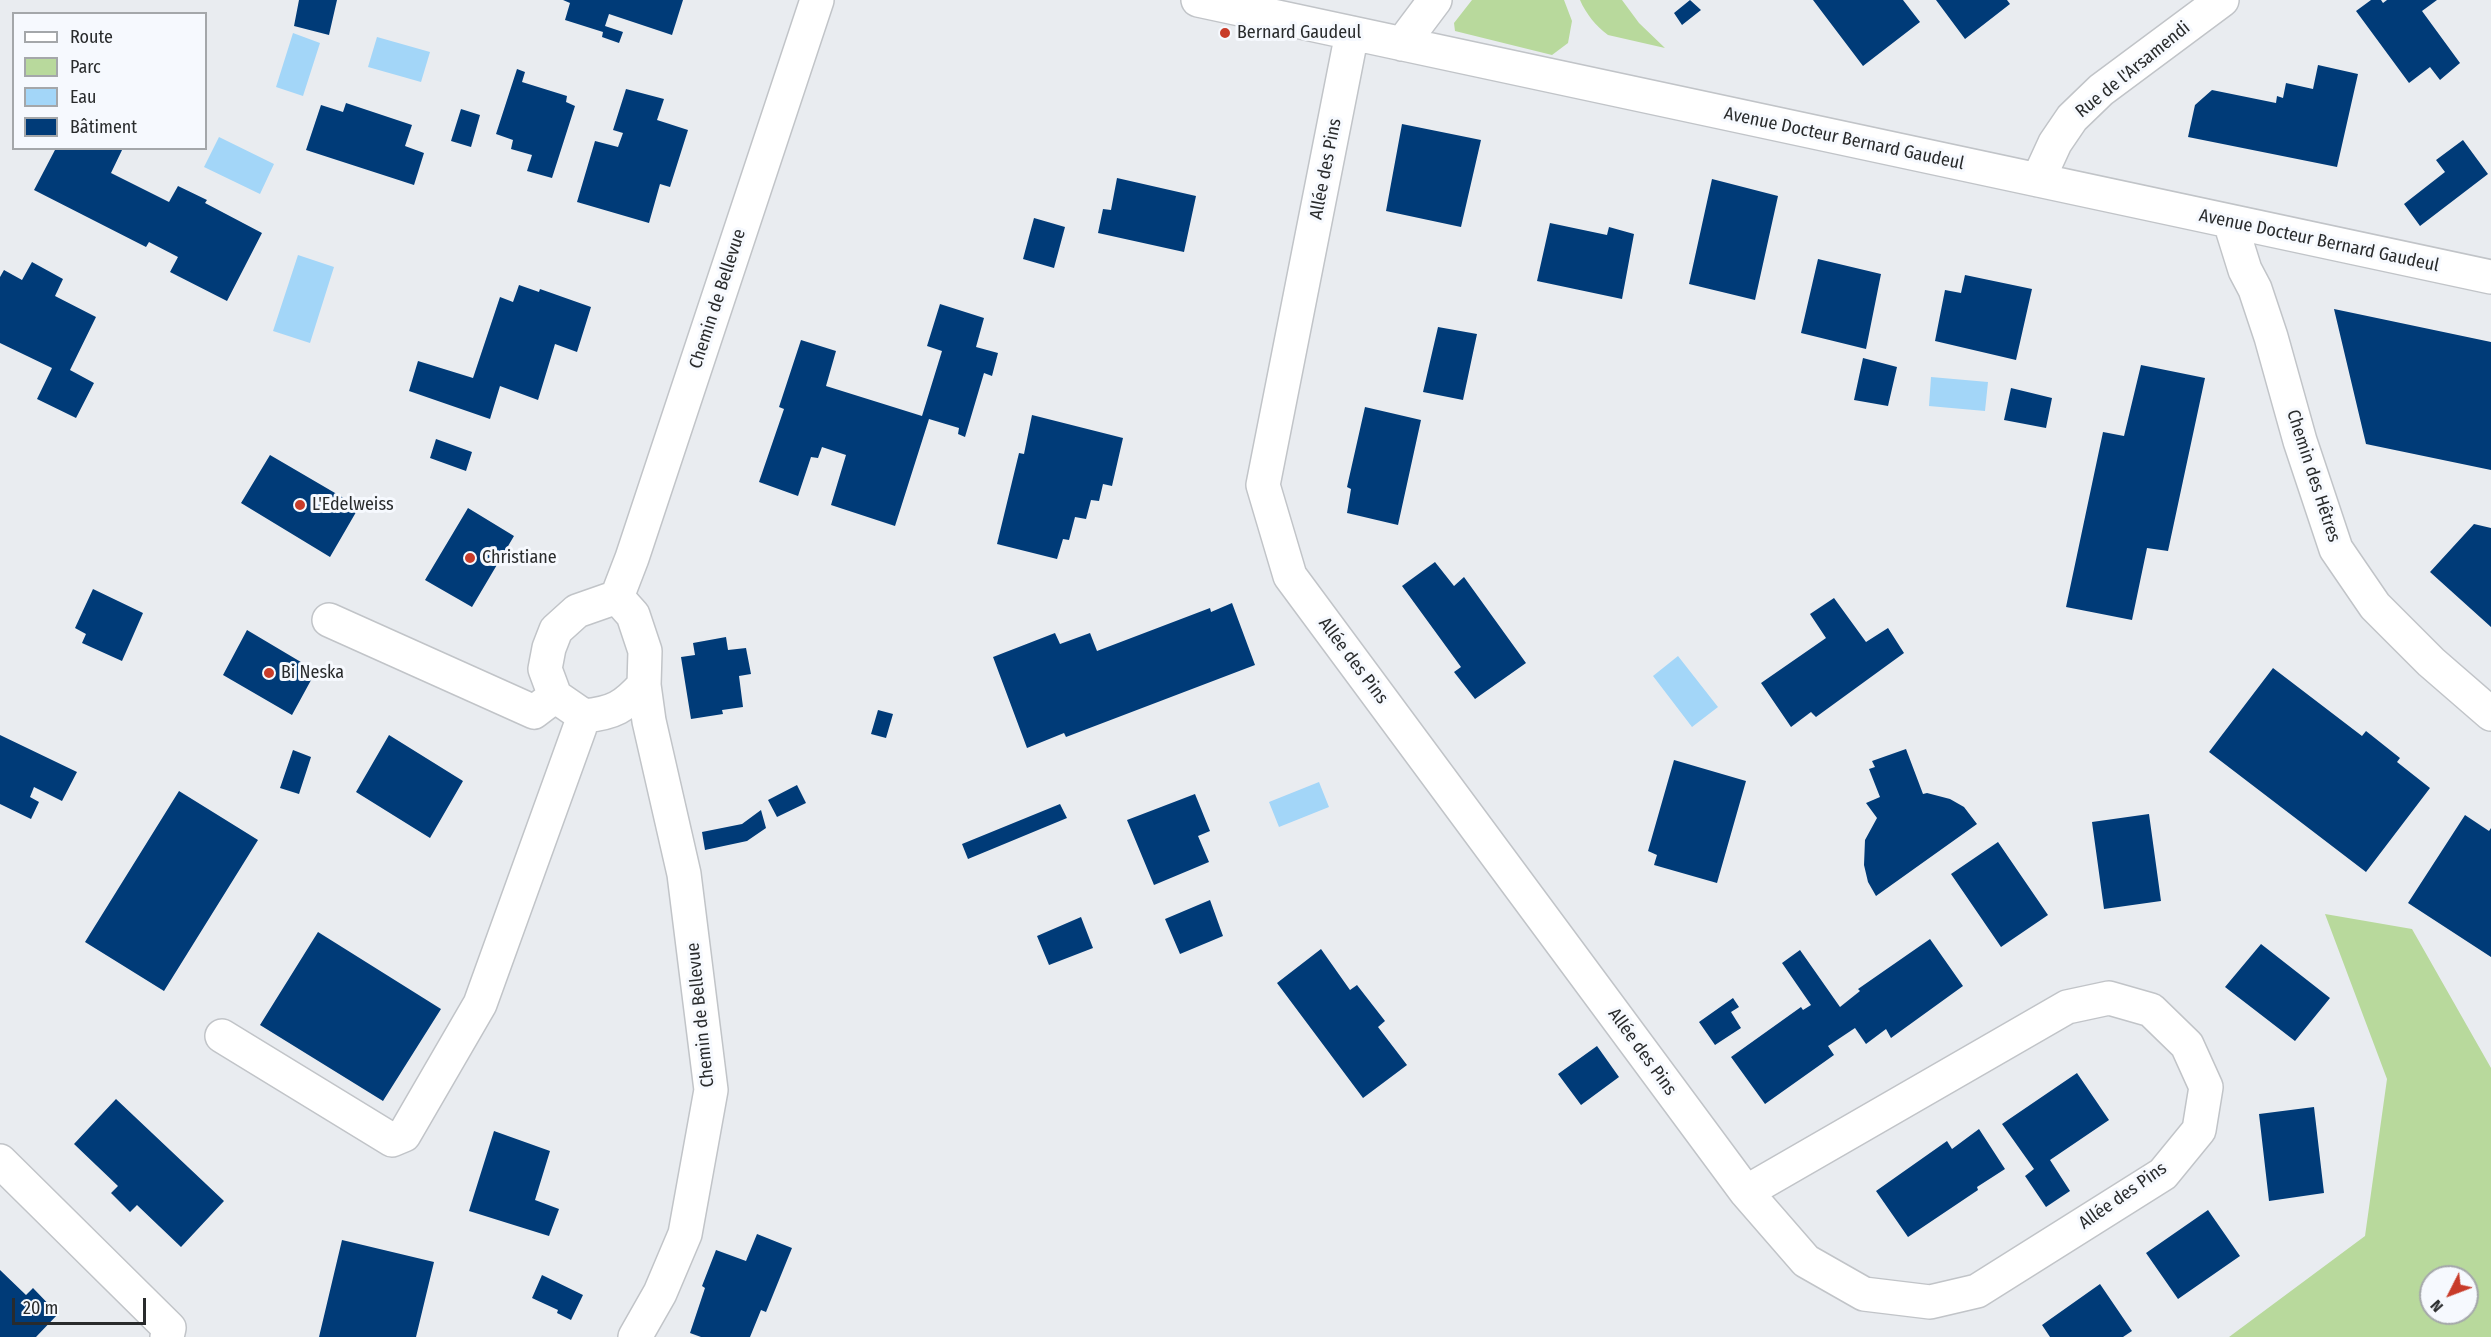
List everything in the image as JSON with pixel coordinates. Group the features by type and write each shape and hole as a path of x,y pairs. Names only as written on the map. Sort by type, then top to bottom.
{"street":[{"name":"Chemin de Bellevue","path":"635,1337 660,1293 685,1234 711,1090 684,874 649,721 644,685 645,651 633,615 617,597 633,558 817,0"},
{"name":"Avenue Docteur Bernard Gaudeul","path":"1198,0 2491,278"},
{"path":"1402,44 1435,0"},
{"name":"Rue de l'Arsamendi","path":"2038,180 2055,143 2072,118 2101,90 2222,0"},
{"name":"Allée des Pins","path":"1352,33 1263,485 1290,576 1746,1192 1806,1261 1864,1294 1930,1302 1949,1298 1977,1291 2163,1174 2199,1130 2206,1087 2187,1045 2151,1010 2109,998 2067,1007 1746,1192"},
{"name":"Chemin des Hêtres","path":"2230,222 2245,270 2255,289 2271,337 2300,441 2336,549 2375,606 2431,662 2491,714"},
{"path":"617,597 577,611 556,630 549,648 545,669 555,696 584,716 608,713 629,702 644,685"},
{"path":"329,620 534,712 555,696"},
{"path":"222,1036 392,1140 404,1135 480,1004 584,716"},
{"path":"0,1161 169,1328 167,1337"}],"green space":[{"path":"1472,0 1564,0 1572,21 1568,43 1552,55 1455,31 1454,23"},
{"path":"1580,0 1622,0 1639,23 1665,48 1608,35 1599,28"},
{"path":"2325,914 2412,929 2491,1068 2491,1337 2229,1337 2365,1236 2387,1079"}],"water":[{"path":"293,33 320,43 303,96 276,87"},
{"path":"377,37 430,52 421,82 368,67"},
{"path":"219,137 274,164 260,194 204,167"},
{"path":"298,255 334,267 310,343 273,331"},
{"path":"1931,377 1988,382 1985,411 1929,406"},
{"path":"1678,656 1718,707 1692,727 1653,676"},
{"path":"1319,782 1329,807 1279,827 1269,802"}],"building":[{"path":"299,0 337,0 329,35 294,26"},
{"path":"563,0 683,0 672,35 609,14 605,26 623,32 619,43 602,37 603,32 565,20 570,3"},
{"path":"1690,0 1701,10 1682,25 1674,13"},
{"path":"1813,0 1903,0 1920,22 1863,66"},
{"path":"1936,0 2007,0 2010,4 1965,39"},
{"path":"2371,0 2381,0 2383,3 2387,0 2437,0 2422,11 2460,63 2440,80 2430,67 2409,83 2356,11"},
{"path":"2318,65 2358,74 2337,167 2188,137 2195,105 2212,90 2276,103 2277,96 2283,98 2286,83 2313,89"},
{"path":"517,69 525,72 522,82 567,96 566,102 575,106 552,178 527,171 532,155 511,149 513,140 496,134"},
{"path":"626,89 664,99 657,120 688,130 670,187 660,184 649,223 577,202 595,141 618,147 623,133 613,130"},
{"path":"346,103 412,125 405,146 424,153 414,185 306,150 321,105 343,112"},
{"path":"461,109 480,115 471,147 451,141"},
{"path":"1402,124 1481,140 1461,227 1386,211"},
{"path":"2463,140 2488,174 2420,226 2404,204 2445,172 2436,160"},
{"path":"55,150 122,150 111,173 169,202 178,186 207,200 205,203 262,233 227,301 170,272 178,257 149,242 146,247 34,190"},
{"path":"1117,178 1196,196 1184,252 1098,233 1103,209 1111,210"},
{"path":"1712,179 1778,196 1755,300 1689,284"},
{"path":"1034,218 1065,227 1054,268 1023,259"},
{"path":"1550,223 1607,235 1609,227 1634,234 1622,299 1537,281"},
{"path":"1818,259 1881,274 1866,349 1801,333"},
{"path":"32,262 63,279 55,296 96,317 70,370 94,383 76,418 37,399 52,368 0,343 0,277 4,270 22,280"},
{"path":"1965,275 2032,289 2016,360 1935,341 1945,290 1961,293"},
{"path":"519,285 539,292 540,289 591,307 577,352 555,344 538,400 500,386 490,419 409,391 418,361 473,378 500,297 513,302"},
{"path":"940,304 984,318 976,347 998,353 992,376 984,373 965,437 958,434 959,428 929,419 895,526 831,505 846,455 822,447 818,458 811,457 798,496 759,482 784,409 779,407 801,340 836,351 826,386 922,416 942,351 927,346"},
{"path":"2334,309 2491,342 2491,470 2366,444"},
{"path":"1438,327 1477,334 1463,400 1423,392"},
{"path":"1863,358 1897,367 1888,406 1854,400"},
{"path":"2141,365 2205,378 2168,551 2147,548 2132,620 2066,607 2103,432 2124,436"},
{"path":"2011,388 2052,398 2046,428 2004,420"},
{"path":"1365,407 1421,420 1398,525 1347,513 1351,489 1347,487"},
{"path":"1032,415 1123,438 1112,486 1103,484 1099,501 1091,500 1086,519 1075,517 1069,540 1063,539 1057,559 997,544 1019,453 1024,454"},
{"path":"436,439 472,452 466,471 430,458"},
{"name":"L'Edelweiss","path":"270,455 359,507 330,557 241,503"},
{"name":"Christiane","path":"468,508 514,536 472,607 425,580"},
{"path":"2474,524 2491,528 2491,627 2430,572"},
{"path":"1435,562 1454,586 1464,577 1526,663 1475,699 1454,672 1461,667 1402,586"},
{"path":"93,589 143,613 122,661 82,643 86,634 75,628"},
{"path":"1834,598 1866,642 1888,628 1904,653 1816,717 1811,712 1791,727 1761,683 1826,638 1810,614"},
{"path":"1232,603 1255,665 1066,737 1064,733 1027,748 993,657 1055,633 1060,644 1090,633 1097,651 1210,608 1211,612"},
{"name":"Bi Neska","path":"247,630 316,671 292,715 223,675"},
{"path":"726,637 728,650 746,648 751,674 739,676 743,707 722,710 723,714 691,719 681,657 695,655 693,643"},
{"path":"2273,668 2362,736 2366,731 2400,758 2397,762 2430,788 2366,872 2209,752"},
{"path":"878,710 893,714 886,738 871,734"},
{"path":"0,735 77,772 62,801 34,787 30,797 39,802 31,819 0,804"},
{"path":"389,735 463,781 430,838 356,792"},
{"path":"1906,749 1923,794 1950,799 1964,807 1977,824 1876,896 1868,882 1864,865 1865,840 1877,818 1866,803 1880,797 1869,769 1875,767 1872,761"},
{"path":"293,750 311,757 299,794 280,788"},
{"path":"1674,760 1746,781 1717,883 1654,865 1657,855 1648,851"},
{"path":"797,785 806,803 777,817 768,800"},
{"path":"179,791 258,840 164,991 85,942"},
{"path":"1195,794 1210,831 1198,836 1209,862 1154,885 1127,820"},
{"path":"1060,804 1067,818 968,859 962,844"},
{"path":"761,810 766,828 747,841 705,850 702,832 742,824"},
{"path":"2149,814 2161,901 2104,909 2092,822"},
{"path":"2465,815 2489,831 2491,828 2491,957 2408,903"},
{"path":"1998,842 2048,915 2001,947 1951,874"},
{"path":"1210,900 1223,936 1180,954 1165,919"},
{"path":"1081,917 1093,948 1049,965 1037,936"},
{"path":"318,932 441,1009 383,1101 260,1025"},
{"path":"1930,939 1963,986 1891,1038 1886,1029 1866,1044 1855,1028 1828,1046 1834,1055 1765,1104 1731,1057 1801,1007 1803,1010 1811,1005 1782,963 1800,950 1840,1007 1860,991 1858,989"},
{"path":"2261,944 2330,998 2295,1041 2225,987"},
{"path":"1321,949 1350,990 1357,985 1385,1021 1378,1027 1407,1065 1363,1098 1277,983"},
{"path":"1733,998 1739,1007 1731,1012 1741,1028 1715,1045 1699,1022"},
{"path":"1597,1046 1619,1077 1581,1105 1558,1074"},
{"path":"2077,1073 2109,1120 2050,1160 2070,1191 2046,1207 2025,1176 2034,1169 2002,1124"},
{"path":"116,1099 224,1201 181,1247 137,1205 130,1212 111,1193 118,1186 74,1144"},
{"path":"2314,1107 2324,1193 2269,1201 2259,1114"},
{"path":"1979,1129 2005,1169 1908,1237 1876,1191 1947,1141 1952,1149"},
{"path":"494,1131 550,1151 535,1200 559,1209 549,1236 469,1211"},
{"path":"2208,1210 2240,1256 2178,1299 2146,1253"},
{"path":"757,1234 792,1248 766,1312 761,1310 750,1337 701,1337 690,1333 705,1288 702,1286 716,1250 746,1261"},
{"path":"342,1240 434,1262 416,1337 319,1337"},
{"path":"0,1270 26,1295 33,1288 58,1314 36,1337 0,1337"},
{"path":"542,1275 583,1295 571,1320 557,1313 558,1310 532,1298"},
{"path":"2100,1284 2132,1331 2123,1337 2050,1337 2042,1325"}],"place":[{"name":"Bernard Gaudeul","path":"1225,33"},
{"name":"L'Edelweiss","path":"300,505"},
{"name":"Christiane","path":"470,558"},
{"name":"Bi Neska","path":"269,673"}]}
